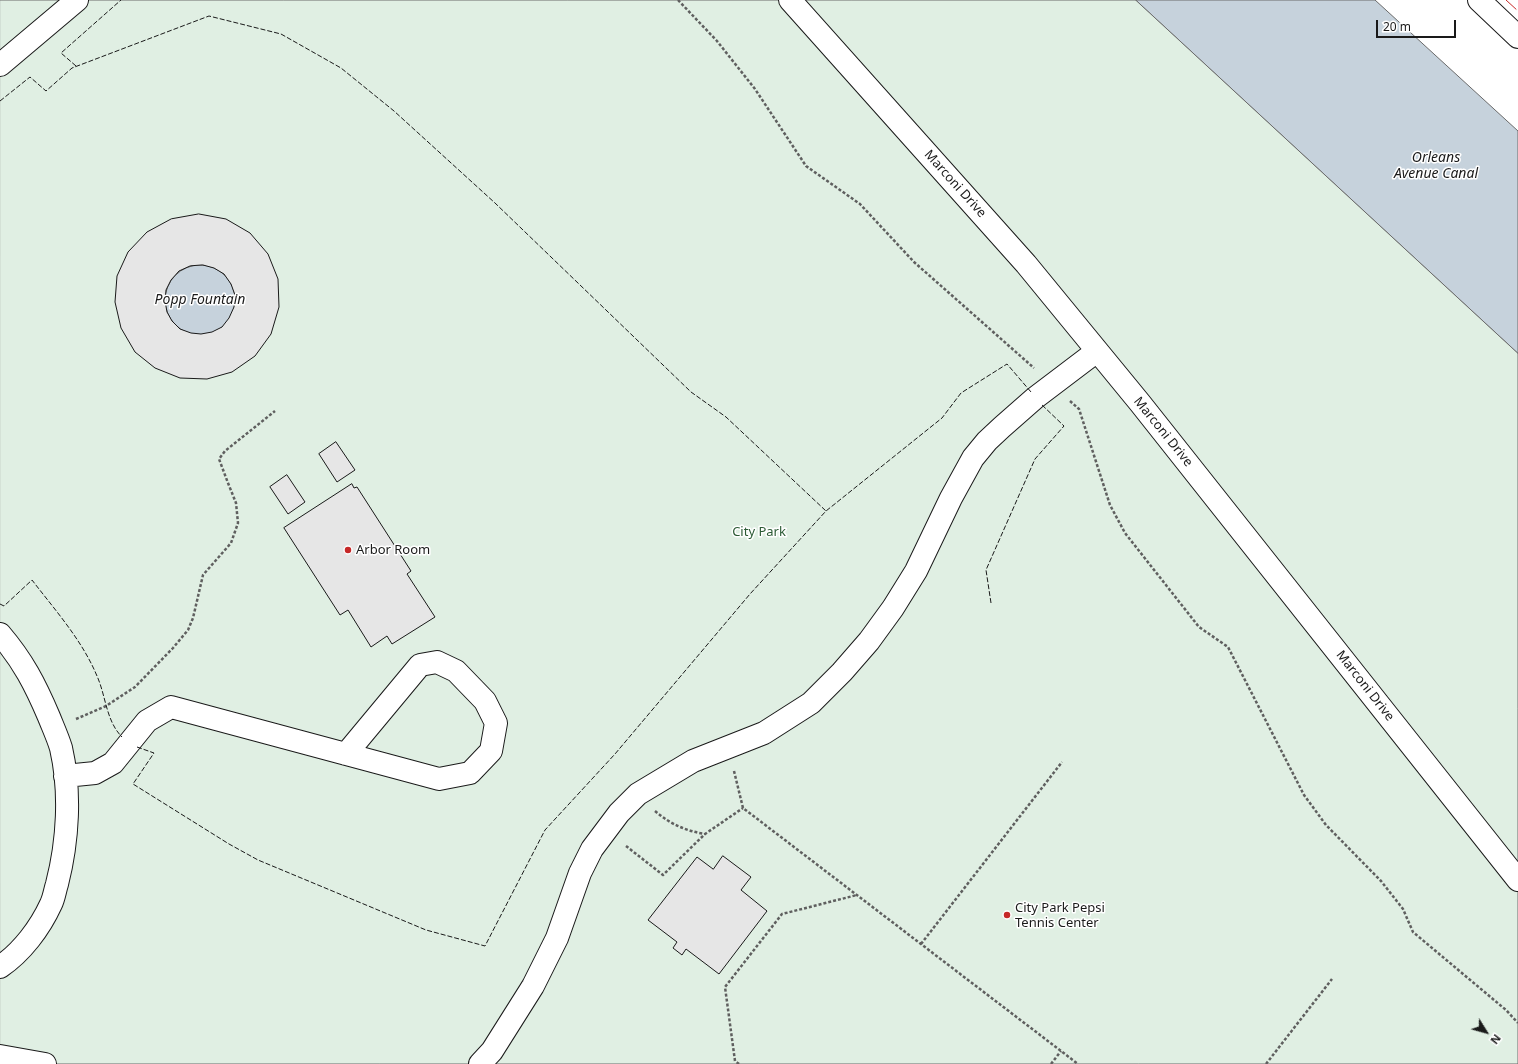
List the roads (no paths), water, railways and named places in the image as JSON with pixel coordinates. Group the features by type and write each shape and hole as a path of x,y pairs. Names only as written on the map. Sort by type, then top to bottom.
{"street":[{"path":"0,66 77,0"},
{"name":"Marconi Drive","path":"790,0 1026,264 1140,403 1518,880"},
{"path":"1479,0 1518,37"},
{"path":"480,1064 492,1051 533,986 557,938 580,873 592,849 619,813 638,794 693,761 764,733 811,704 851,662 894,608 916,571 951,498 973,458 987,441 1002,427 1036,398 1097,351"},
{"path":"0,634 17,654 37,687 54,728 61,747 65,776 67,813 63,859 52,903 36,931 11,960 0,967"},
{"path":"65,776 95,773 113,763 147,721 171,706 346,754 439,779 470,773 491,751 496,723 485,702 456,671 437,662 420,665 346,754"},
{"path":"0,1056 45,1064"}],"water":[{"name":"Orleans Avenue Canal","path":"1136,0 1375,0 1518,131 1518,353"},
{"name":"Popp Fountain","path":"200,265 213,268 225,275 232,287 235,300 232,313 225,325 213,332 200,335 187,332 175,325 168,313 165,300 168,287 175,275 187,268"}],"place":[{"name":"Arbor Room","path":"348,550"},
{"name":"City Park Pepsi Tennis Center","path":"1007,915"}],"park label":[{"name":"City Park","path":"759,532"}]}
